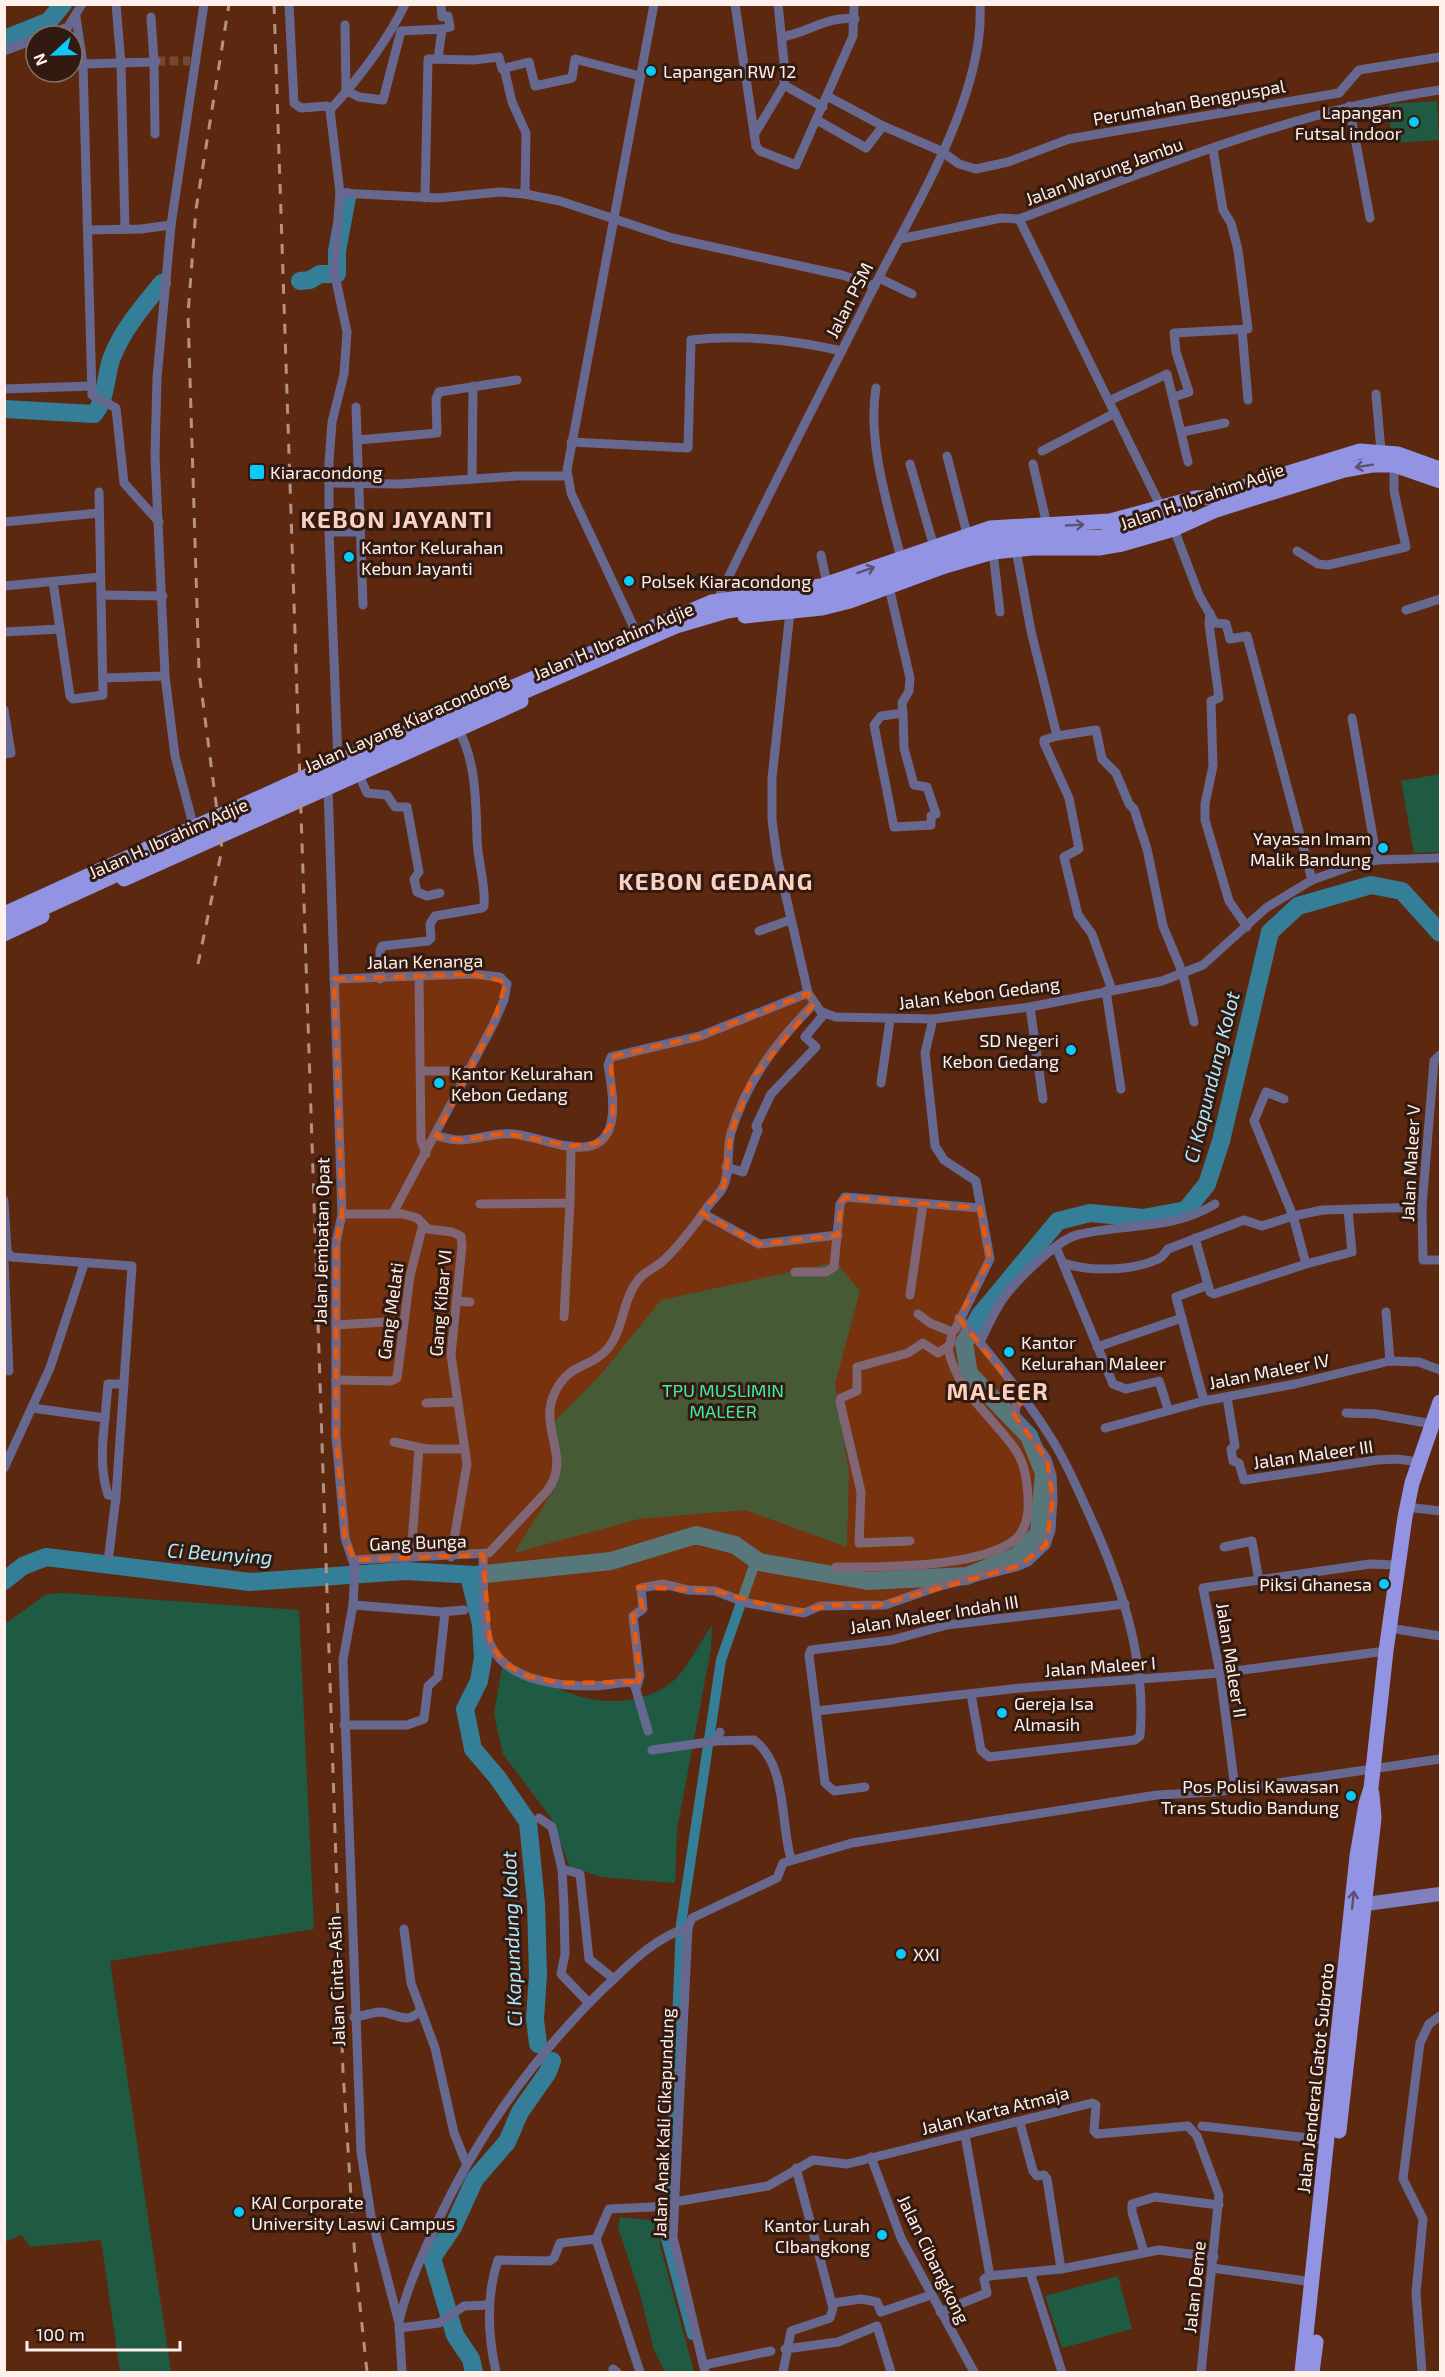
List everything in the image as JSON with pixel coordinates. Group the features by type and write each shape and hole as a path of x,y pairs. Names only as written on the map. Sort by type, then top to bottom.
{"main road":[{"name":"Jalan H. Ibrahim Adjie","path":"4,914 338,762 647,635 732,617 790,612 850,601 945,566 993,552 1100,549 1174,529 1212,504 1335,458 1360,451 1381,451 1440,469"},
{"name":"Jalan H. Ibrahim Adjie","path":"4,934 358,772 458,729 718,600 798,591 827,584 967,534 997,527 1110,521 1195,498 1212,504 1372,465 1394,465 1440,481"},
{"name":"Jalan Layang Kiaracondong","path":"4,926 380,754 676,626 727,611 818,598 1003,538 1102,537 1212,504"},
{"path":"716,620 708,612 718,600 735,605 732,617"},
{"path":"232,810 240,827"},
{"path":"70,884 77,900"},
{"name":"Jalan Jenderal Gatot Subroto","path":"1302,2373 1358,1856 1363,1818 1374,1768 1389,1628 1413,1462 1440,1402"},
{"name":"Jalan Jenderal Gatot Subroto","path":"1312,2373 1366,1904 1374,1818 1371,1788"},
{"path":"1366,1904 1440,1894"}],"street":[{"path":"70,24 82,4"},
{"path":"116,4 121,64 125,229"},
{"path":"194,828 175,756 165,676 155,456 157,378 171,225 192,61 204,4"},
{"path":"289,4 294,103 301,108 327,106 330,110 340,193 334,271 347,332 344,374 332,422 328,532 338,762"},
{"path":"330,110 391,30 405,4"},
{"path":"346,90 359,97 383,100 401,31 450,27 448,16 442,17 441,4"},
{"path":"647,635 571,493 567,476 567,458 654,4"},
{"path":"735,4 757,150 796,165 824,107 853,36 854,4"},
{"path":"754,135 784,85 778,4"},
{"name":"Jalan PSM","path":"718,600 774,481 900,239 941,152 967,91 978,51 980,4"},
{"path":"76,17 77,24"},
{"path":"151,17 155,62 155,134"},
{"path":"782,37 802,34 826,22 855,19"},
{"path":"345,25 346,90"},
{"path":"438,59 442,29"},
{"path":"4,51 24,44"},
{"path":"425,198 428,59 500,57 512,102 520,115 527,140 525,194"},
{"name":"Perumahan Bengpuspal","path":"827,96 883,126 941,152 968,168 993,167 1069,139 1339,93 1359,70 1440,57"},
{"path":"504,68 529,62 535,86 572,78 575,59 640,76"},
{"path":"84,64 155,62"},
{"path":"83,84 92,395 117,411 124,483 159,522"},
{"path":"784,85 824,107"},
{"name":"Jalan Warung Jambu","path":"1161,507 1019,219 1213,149 1349,106 1440,90"},
{"path":"1349,106 1370,218"},
{"path":"817,120 866,148 883,126"},
{"path":"1174,397 1189,392 1176,352 1174,333 1248,329 1238,250 1231,223 1223,210 1213,149"},
{"path":"340,193 425,198 463,198 500,192 525,194 560,201 672,238 877,282 912,294"},
{"path":"900,239 1001,218 1019,219"},
{"path":"87,230 171,225"},
{"path":"1242,330 1248,400"},
{"path":"571,442 688,448 691,340 723,336 751,338 842,351"},
{"path":"1109,401 1167,374 1188,462"},
{"path":"358,440 437,433 438,393 517,380"},
{"path":"4,390 91,386"},
{"path":"472,479 473,386"},
{"path":"876,388 875,419 881,478 901,558"},
{"path":"1377,394 1381,451"},
{"path":"356,408 363,605"},
{"path":"1042,451 1115,413"},
{"path":"1182,432 1225,423"},
{"path":"947,456 967,534"},
{"path":"910,464 933,547"},
{"path":"1033,464 1047,525"},
{"path":"1297,551 1318,564 1328,565 1406,547 1396,507 1394,465"},
{"path":"329,483 359,484 567,476"},
{"path":"53,582 71,698 103,695 99,492"},
{"path":"4,522 99,513"},
{"path":"1174,529 1216,624 1226,624 1230,639 1247,635 1312,880"},
{"path":"328,532 360,532"},
{"path":"1016,550 1031,630 1057,736"},
{"path":"993,552 1000,612"},
{"path":"821,555 827,584"},
{"path":"4,586 100,577"},
{"path":"889,587 910,678 903,713 906,759 914,785 927,787 936,814 931,816 932,825 894,827 874,725 881,716 903,713"},
{"path":"101,596 163,596"},
{"path":"1406,610 1440,599"},
{"path":"1208,610 1219,698 1211,701 1213,766 1205,804 1205,820 1229,901 1250,927"},
{"name":"Jalan Kebon Gedang","path":"790,612 772,778 774,839 807,993 813,1005 825,1014 836,1017 890,1020 933,1018 1030,1006 1161,981 1183,974 1212,958 1250,927 1266,908 1312,880 1354,865 1377,860 1440,858"},
{"path":"4,632 60,629"},
{"path":"104,678 165,676"},
{"path":"4,710 11,753 4,754"},
{"path":"1352,718 1377,860"},
{"path":"380,979 382,946 430,940 430,924 435,916 484,906 474,793 467,749 458,729"},
{"path":"1121,1089 1109,990 1092,934 1078,915 1064,857 1079,849 1069,800 1044,741 1057,736 1095,729 1102,759 1112,768 1134,809 1144,836 1163,926 1183,974 1194,1022"},
{"path":"358,772 367,793 384,794 392,798 395,807 407,807 419,873 414,879 417,892 427,896 440,893"},
{"name":"Jalan Jembatan Opat","path":"328,787 342,1214 336,1243 336,1436 344,1535 354,1564 355,1586"},
{"path":"759,931 790,920"},
{"name":"Jalan Kenanga","path":"334,979 472,974 498,976 506,982 506,990 493,1025 468,1071"},
{"path":"419,977 421,1140 426,1154"},
{"path":"436,1136 461,1140 504,1133 525,1135 571,1146 597,1143 604,1139 613,1122 608,1065 611,1057 699,1036 807,993"},
{"path":"813,1005 766,1057 752,1079 731,1133 724,1186 704,1214 759,1244 838,1235"},
{"path":"1030,1006 1043,1099"},
{"path":"726,1167 743,1172 758,1130 756,1126 771,1094 816,1047 805,1037 825,1014"},
{"path":"836,1567 921,1565 966,1557 1011,1542 1025,1526 1028,1502 1022,1462 956,1376 948,1348 951,1332 961,1320 990,1259 976,1181 944,1160 935,1146 924,1053 933,1018"},
{"path":"881,1083 890,1020"},
{"name":"Jalan Maleer V","path":"1440,1055 1434,1061 1422,1207 1423,1260 1440,1260"},
{"path":"393,1213 436,1136 468,1071 420,1071"},
{"path":"1284,1100 1266,1092 1254,1122 1293,1216 1306,1264"},
{"path":"564,1317 571,1146"},
{"path":"795,1272 832,1269 837,1253 841,1201 845,1197 980,1208"},
{"path":"4,1200 9,1371"},
{"path":"480,1204 570,1203"},
{"path":"909,1295 924,1204"},
{"path":"980,1342 1003,1298 1056,1247 1074,1235 1156,1226 1192,1215 1215,1204"},
{"path":"1064,1263 1076,1268 1139,1264 1160,1258 1168,1249 1244,1220 1262,1226 1293,1216 1323,1210 1422,1207"},
{"path":"1196,1238 1210,1293 1214,1294 1306,1264 1353,1252 1347,1210"},
{"path":"342,1214 393,1213 417,1218 423,1224"},
{"name":"Gang Bunga","path":"354,1564 411,1557 483,1557 495,1550 555,1481 558,1461 549,1414 558,1387 572,1368 594,1359 609,1347 616,1337 627,1295 641,1276 652,1270 674,1250 704,1214"},
{"name":"Gang Kibar VI","path":"423,1224 428,1228 461,1236 462,1246 450,1355 467,1464 451,1557"},
{"name":"Gang Melati","path":"336,1380 397,1379 410,1276 423,1224"},
{"path":"1056,1247 1113,1384 1126,1389 1159,1381 1168,1409"},
{"path":"5,1258 132,1266 116,1497 109,1554"},
{"path":"4,1468 50,1368 84,1264"},
{"path":"1204,1401 1177,1296 1208,1285"},
{"path":"456,1301 470,1302"},
{"path":"1386,1312 1390,1361"},
{"path":"918,1314 930,1323 951,1332"},
{"path":"1097,1347 1182,1318"},
{"path":"961,1320 1052,1439 1097,1531 1125,1604 1139,1680 1140,1733 1136,1740 992,1758 981,1749 971,1694"},
{"path":"336,1325 385,1322"},
{"path":"910,1541 859,1544 861,1492 840,1402 841,1398 857,1391 857,1367 908,1353 923,1343 935,1353 948,1348"},
{"name":"Jalan Maleer IV","path":"1105,1428 1168,1409 1295,1384 1390,1361 1419,1362 1440,1370"},
{"path":"116,1497 108,1496 102,1458 108,1384 124,1384"},
{"name":"Jalan Maleer III","path":"1227,1397 1235,1446 1231,1449 1233,1461 1239,1463 1244,1480 1377,1460 1413,1462"},
{"path":"648,1731 637,1686 640,1676 633,1616 643,1609 639,1592 641,1588 663,1584 688,1590 715,1591 747,1603 804,1612 820,1606 885,1605 937,1587 1028,1562 1046,1545 1050,1537 1053,1498 1052,1475 1047,1460 1015,1414 1016,1405 1023,1400"},
{"path":"426,1403 457,1402"},
{"path":"32,1408 105,1418"},
{"path":"1346,1413 1376,1414 1432,1424"},
{"path":"394,1442 419,1448 464,1449"},
{"path":"411,1557 419,1448"},
{"path":"1407,1507 1440,1511"},
{"path":"1224,1547 1252,1541 1259,1581"},
{"path":"483,1557 490,1643 505,1664 526,1676 561,1683 595,1686 633,1682 637,1686"},
{"name":"Jalan Maleer II","path":"1235,1788 1220,1673 1203,1588 1370,1564 1398,1565"},
{"name":"Jalan Cinta-Asih","path":"355,1586 343,1651 344,1725 354,2017 363,2169 376,2236 399,2326 402,2373"},
{"name":"Jalan Maleer Indah III","path":"816,1711 809,1655 813,1649 891,1640 926,1630 1125,1604"},
{"path":"353,1605 444,1612 464,1611"},
{"path":"344,1725 407,1725 424,1719 428,1686 438,1677 444,1612"},
{"path":"1389,1628 1440,1636"},
{"name":"Jalan Maleer I","path":"816,1711 971,1694 1220,1673 1386,1651"},
{"path":"816,1711 826,1785 834,1791 865,1786"},
{"path":"652,1750 698,1744 717,1738 754,1740 766,1754 778,1788 784,1833 791,1859"},
{"path":"489,2306 464,2306 436,2323 399,2326 414,2274 466,2163 531,2067 614,1979 658,1940 683,1929 692,1918 777,1878 782,1864 791,1859 852,1843 1157,1795 1235,1788 1440,1759"},
{"path":"542,1820 552,1827 562,1869 565,1954 561,1974 589,2003"},
{"path":"562,1869 580,1874 588,1957 614,1979"},
{"path":"404,1929 408,1966 420,2011 435,2049 454,2133 466,2163"},
{"name":"Jalan Anak Kali Cikapundung","path":"683,1929 672,2205 675,2248 704,2369"},
{"path":"354,2017 381,2012 396,2018 410,2018 420,2011"},
{"path":"1422,2373 1416,2293 1423,2218 1403,2179 1420,2043 1429,2024 1440,2016"},
{"name":"Jalan Karta Atmaja","path":"796,2168 813,2160 838,2164 871,2157 1020,2123 1094,2103 1094,2132 1097,2134 1180,2125 1191,2127 1197,2136 1214,2181 1219,2195 1219,2205"},
{"path":"1020,2123 1034,2173 1044,2175 1047,2179 1060,2269"},
{"path":"1202,2126 1328,2140"},
{"path":"965,2135 990,2276"},
{"name":"Jalan Cibangkong","path":"871,2157 901,2238 974,2373"},
{"path":"639,2373 596,2239 609,2209 658,2208 768,2186 796,2168 833,2313 830,2318 791,2331 785,2349 783,2373"},
{"path":"1144,2252 1132,2212 1132,2204 1155,2197 1219,2205"},
{"name":"Jalan Deme","path":"1201,2373 1219,2205"},
{"path":"496,2373 491,2343 489,2306 499,2259 550,2261 554,2258 560,2243 596,2239"},
{"path":"940,2312 987,2293 984,2279 990,2276 1060,2269 1163,2250 1214,2257"},
{"path":"1212,2268 1313,2282"},
{"path":"1030,2272 1062,2373"},
{"path":"832,2303 869,2299 877,2302 881,2312 931,2295"},
{"path":"785,2349 842,2341 878,2326 891,2373"},
{"path":"704,2369 771,2351"}],"highlighted area":[{"path":"472,974 506,982 493,1025 436,1136 461,1140 504,1133 571,1146 597,1143 613,1122 611,1057 700,1036 808,993 814,1004 752,1079 731,1133 724,1186 702,1213 759,1244 838,1235 841,1201 846,1197 980,1208 990,1259 959,1318 1023,1399 1014,1415 1047,1459 1053,1499 1046,1545 1019,1566 872,1607 834,1605 792,1612 715,1591 638,1587 643,1609 633,1616 640,1676 637,1686 636,1682 561,1683 527,1676 505,1664 490,1643 483,1555 354,1560 345,1538 336,1436 336,1243 342,1214 334,979"}],"green space":[{"name":"Lapangan Futsal indoor","path":"1437,101 1439,140 1391,143 1389,104"},
{"path":"1440,774 1440,852 1414,853 1401,781"},
{"name":"TPU MUSLIMIN MALEER","path":"836,1262 860,1291 835,1384 849,1472 847,1547 745,1510 639,1519 514,1553 554,1489 554,1422 601,1374 661,1300"},
{"path":"62,1593 299,1610 314,1929 110,1961 171,2372 120,2372 101,2240 30,2247 22,2235 5,2242 5,1624 45,1595"},
{"path":"712,1625 711,1649 677,1829 675,1883 602,1877 570,1867 551,1818 503,1754 494,1714 502,1668 526,1673 562,1690 589,1699 618,1701 632,1699 646,1696 672,1682 688,1663"},
{"path":"620,2217 660,2221 660,2245 694,2372 665,2372 654,2350 640,2294 618,2227"},
{"path":"1118,2276 1132,2329 1062,2348 1045,2296"}],"waterway":[{"path":"4,39 49,21 63,4"},
{"path":"300,281 310,280 320,274 337,274 337,251 347,197"},
{"path":"4,409 94,414 104,394 112,357 122,337 162,283"},
{"name":"Ci Kapundung Kolot","path":"4,1581 23,1566 46,1557 250,1582 405,1571 475,1575 611,1561 696,1535 735,1545 759,1562 868,1581 967,1576 1017,1556 1039,1533 1044,1473 1029,1436 969,1374 964,1343 980,1315 1058,1221 1090,1213 1143,1218 1186,1210 1207,1184 1221,1141 1270,932 1298,906 1371,885 1402,891 1440,933"},
{"path":"692,2335 666,2239 681,1924 721,1660 756,1560"},
{"name":"Ci Kapundung Kolot","path":"475,1575 471,1584 481,1624 483,1658 479,1681 465,1709 473,1749 497,1777 528,1822 536,1903 538,1975 535,2019 538,2044"},
{"name":"Ci Kapundung Kolot","path":"474,2372 471,2359 455,2335 432,2258 453,2227 475,2179 507,2142 520,2112 548,2072 552,2061"}],"tunnel":[{"path":"156,61 190,61"}],"railway":[{"path":"198,964 222,849 199,672 188,314 196,209 229,4"},
{"path":"274,4 343,2071 355,2259 367,2372"}],"place":[{"name":"Lapangan RW 12","path":"651,71"},
{"name":"Lapangan Futsal indoor","path":"1414,122"},
{"name":"Kiaracondong","path":"257,472"},
{"name":"Kantor Kelurahan Kebun Jayanti","path":"349,557"},
{"name":"Polsek Kiaracondong","path":"629,581"},
{"name":"Yayasan Imam Malik Bandung","path":"1383,848"},
{"name":"SD Negeri Kebon Gedang","path":"1071,1050"},
{"name":"Kantor Kelurahan Kebon Gedang","path":"439,1083"},
{"name":"Kantor Kelurahan Maleer","path":"1009,1352"},
{"name":"Piksi Ghanesa","path":"1384,1584"},
{"name":"Gereja Isa Almasih","path":"1002,1713"},
{"name":"Pos Polisi Kawasan Trans Studio Bandung","path":"1351,1796"},
{"name":"XXI","path":"901,1954"},
{"name":"KAI Corporate University Laswi Campus","path":"239,2212"},
{"name":"Kantor Lurah CIbangkong","path":"882,2235"}],"district":[{"name":"KEBON JAYANTI","path":"397,518"},
{"name":"KEBON GEDANG","path":"716,880"},
{"name":"MALEER","path":"998,1390"}],"water label":[{"name":"Ci Beunying","path":"220,1553"}]}
